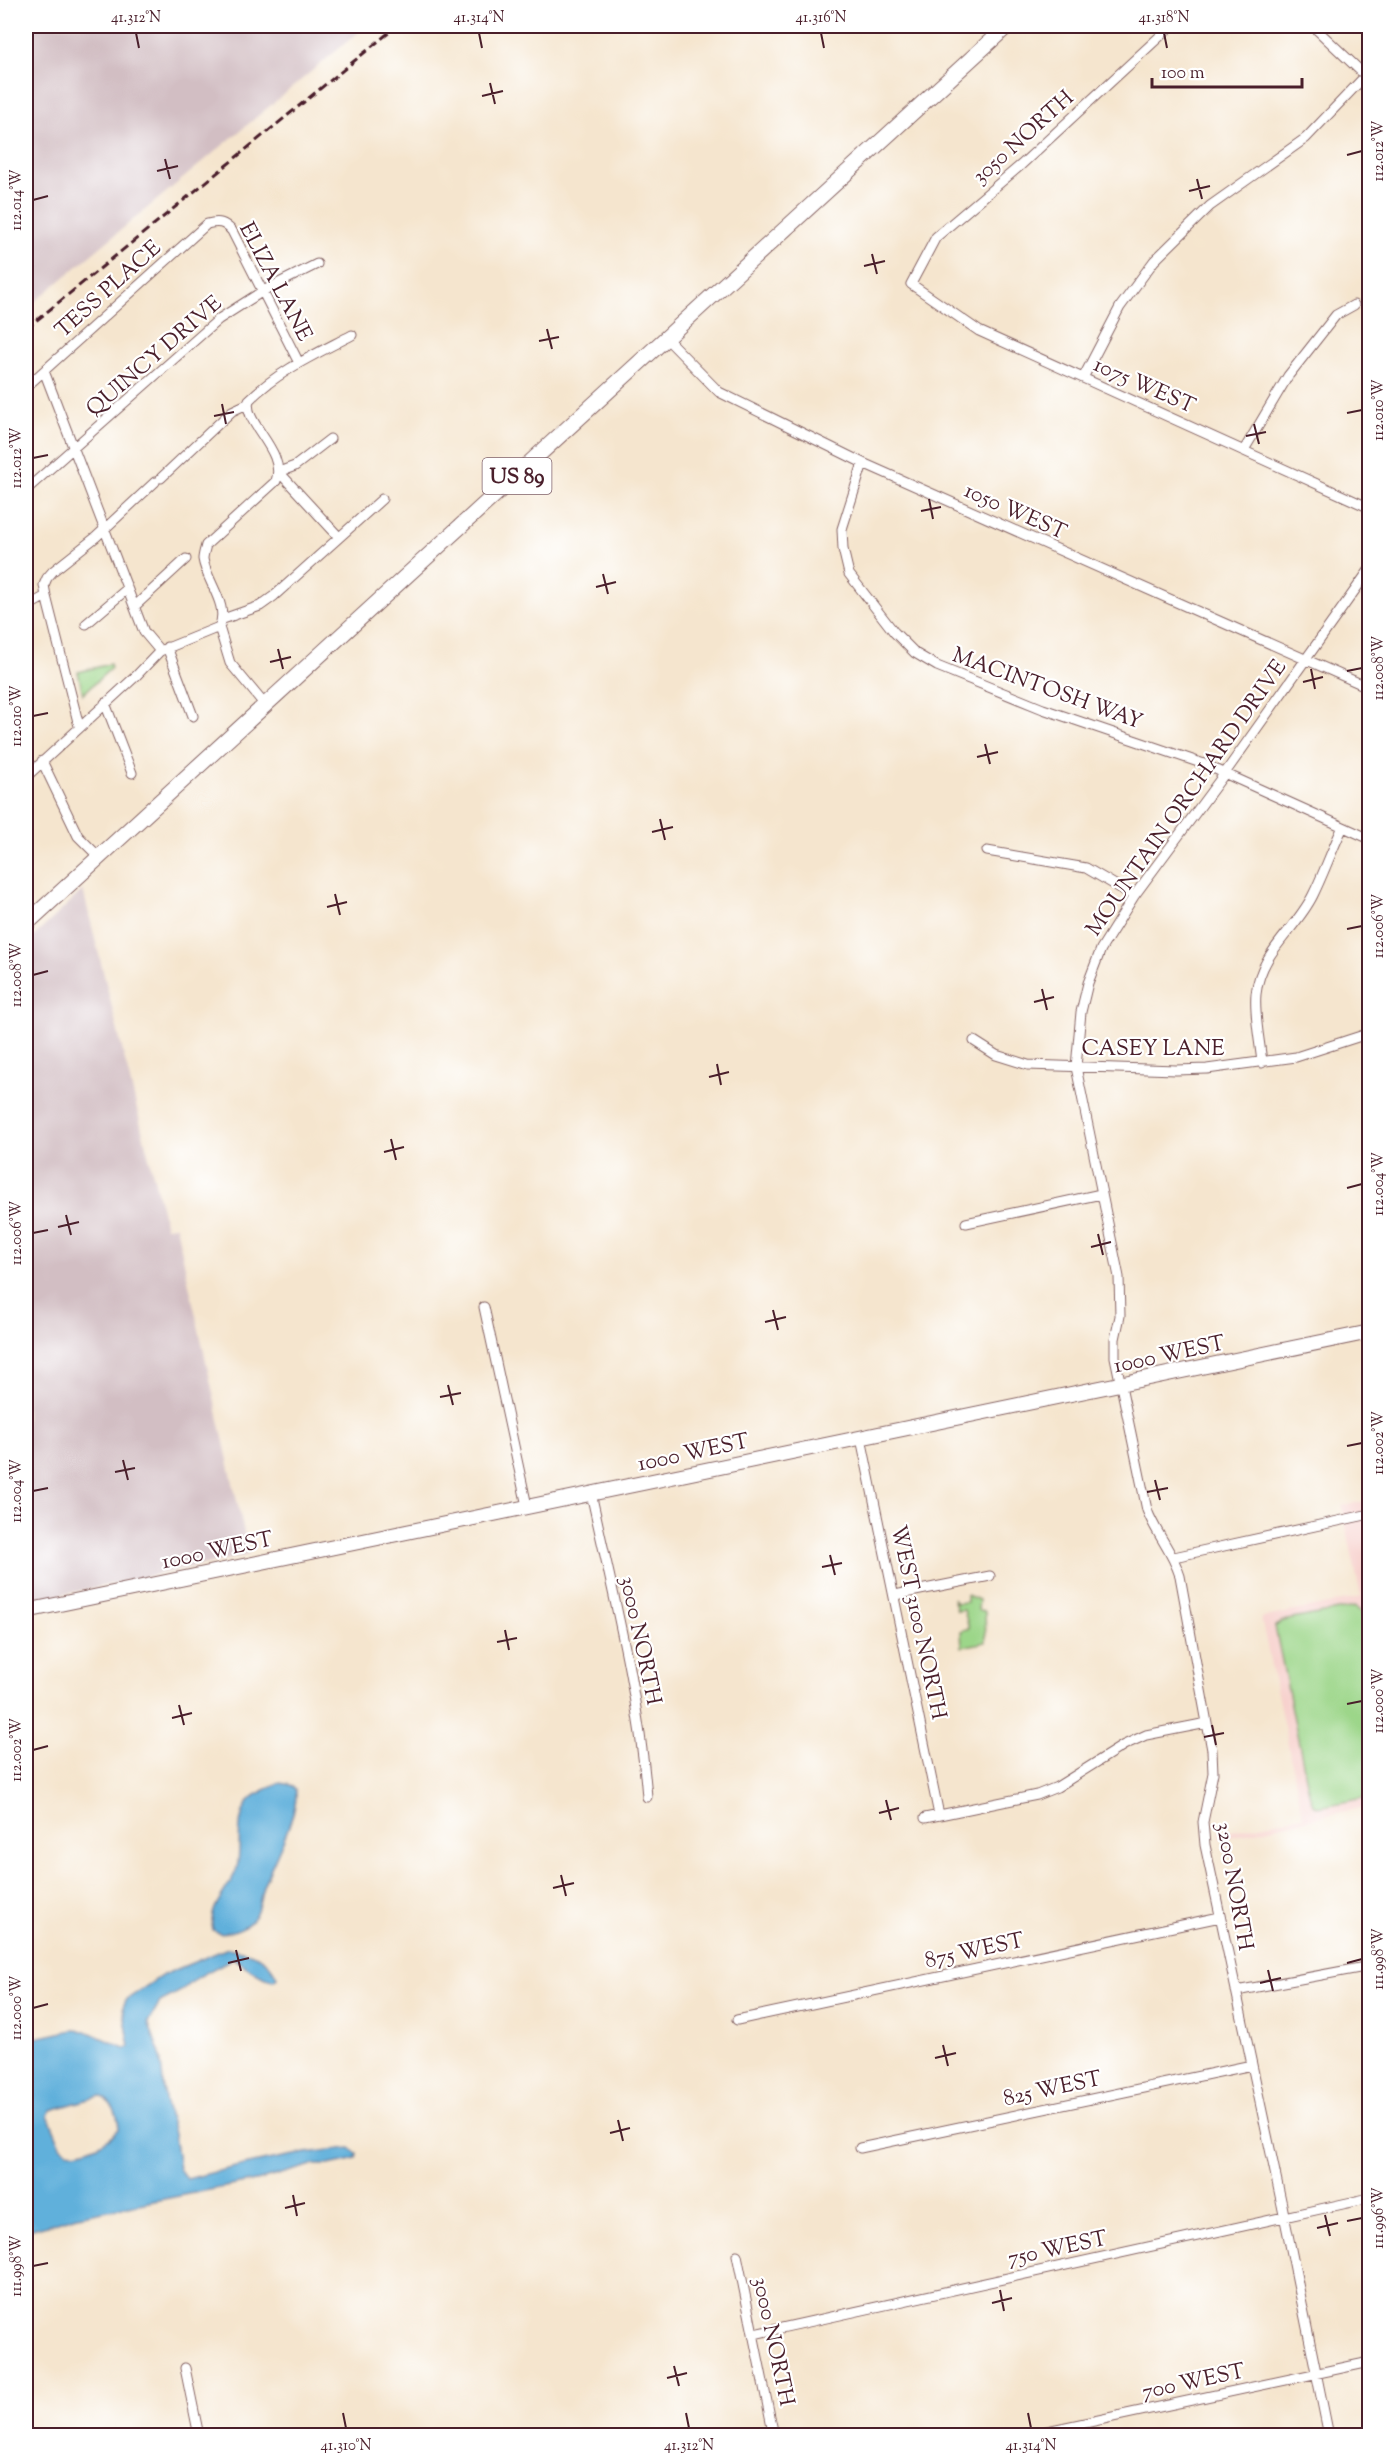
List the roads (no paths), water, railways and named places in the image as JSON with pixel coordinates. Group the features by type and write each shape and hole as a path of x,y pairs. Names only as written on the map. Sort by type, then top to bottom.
{"main road":[{"name":"US 89","path":"26,924 1007,26"}],"street":[{"name":"3050 NORTH","path":"911,284 936,237 1022,165 1171,26"},
{"path":"1083,378 1120,307 1154,261 1210,206 1306,138 1368,75 1313,26"},
{"name":"ELIZA LANE","path":"217,221 226,224 232,231 299,363"},
{"name":"TESS PLACE","path":"26,387 207,224 217,221"},
{"name":"QUINCY DRIVE","path":"26,490 219,320 263,291 317,264"},
{"name":"1075 WEST","path":"911,284 979,331 1370,508"},
{"path":"1244,450 1288,376 1336,315 1354,304"},
{"path":"79,726 46,596 44,585 47,578 232,411 247,404 258,391 299,363 352,335"},
{"name":"1050 WEST","path":"666,338 718,392 863,463 1370,688"},
{"path":"44,372 144,632 163,649 193,716"},
{"path":"247,404 249,413 276,460 279,472 339,537"},
{"path":"279,472 295,466 330,439"},
{"name":"MACINTOSH WAY","path":"863,463 842,529 843,549 849,573 894,632 915,653 937,666 1043,709 1204,764 1370,839"},
{"path":"265,705 230,663 203,558 206,545 276,481 279,472"},
{"path":"26,777 163,649 267,602 382,499"},
{"path":"135,606 186,559"},
{"name":"MOUNTAIN ORCHARD DRIVE","path":"1120,1385 1115,1357 1115,1340 1120,1316 1119,1277 1076,1067 1081,1012 1088,983 1101,949 1134,896 1225,773 1370,569"},
{"path":"86,624 128,589"},
{"path":"26,607 46,596"},
{"path":"105,703 132,773"},
{"path":"42,761 78,836 99,857"},
{"path":"1262,1063 1256,1008 1256,993 1261,972 1267,958 1313,896 1343,827"},
{"path":"987,851 1086,868 1134,896"},
{"name":"CASEY LANE","path":"974,1041 1014,1062 1028,1065 1176,1070 1296,1058 1370,1033"},
{"path":"966,1223 1101,1194"},
{"path":"484,1307 527,1506"},
{"name":"1000 WEST","path":"26,1611 1370,1332"},
{"name":"3200 NORTH","path":"1120,1385 1147,1510 1153,1525 1174,1557 1184,1594 1212,1750 1213,1773 1204,1813 1204,1838 1329,2436"},
{"name":"WEST 3100 NORTH","path":"861,1438 939,1815"},
{"name":"3000 NORTH","path":"591,1493 637,1707 647,1797"},
{"path":"1174,1557 1370,1514"},
{"path":"895,1595 990,1576"},
{"path":"925,1818 1037,1795 1057,1787 1124,1745 1146,1735 1207,1723"},
{"name":"875 WEST","path":"737,2020 1220,1917"},
{"path":"1236,1991 1370,1966"},
{"name":"825 WEST","path":"860,2148 1252,2065"},
{"name":"750 WEST","path":"754,2334 1370,2198"},
{"name":"3000 NORTH","path":"737,2255 774,2436"},
{"name":"700 WEST","path":"1024,2436 1370,2362"},
{"path":"185,2368 199,2436"}],"water":[{"path":"279,1783 294,1788 296,1791 295,1804 288,1828 263,1886 258,1909 245,1926 222,1934 213,1930 213,1914 236,1871 240,1825 245,1807 251,1799"},
{"path":"228,1948 251,1953 263,1959 277,1977 274,1980 264,1977 233,1958 160,2002 148,2022 160,2054 165,2100 174,2134 179,2169 187,2179 269,2160 330,2150 351,2148 357,2154 356,2159 329,2165 312,2165 260,2180 78,2216 26,2231 26,2040 73,2030 86,2031 124,2048 130,2047 123,2007 126,2000 163,1975","holes":["100,2096 109,2102 114,2110 118,2118 119,2129 109,2138 88,2149 67,2151 61,2146 48,2115 51,2110"]}],"railway":[{"path":"26,329 397,26"}]}
